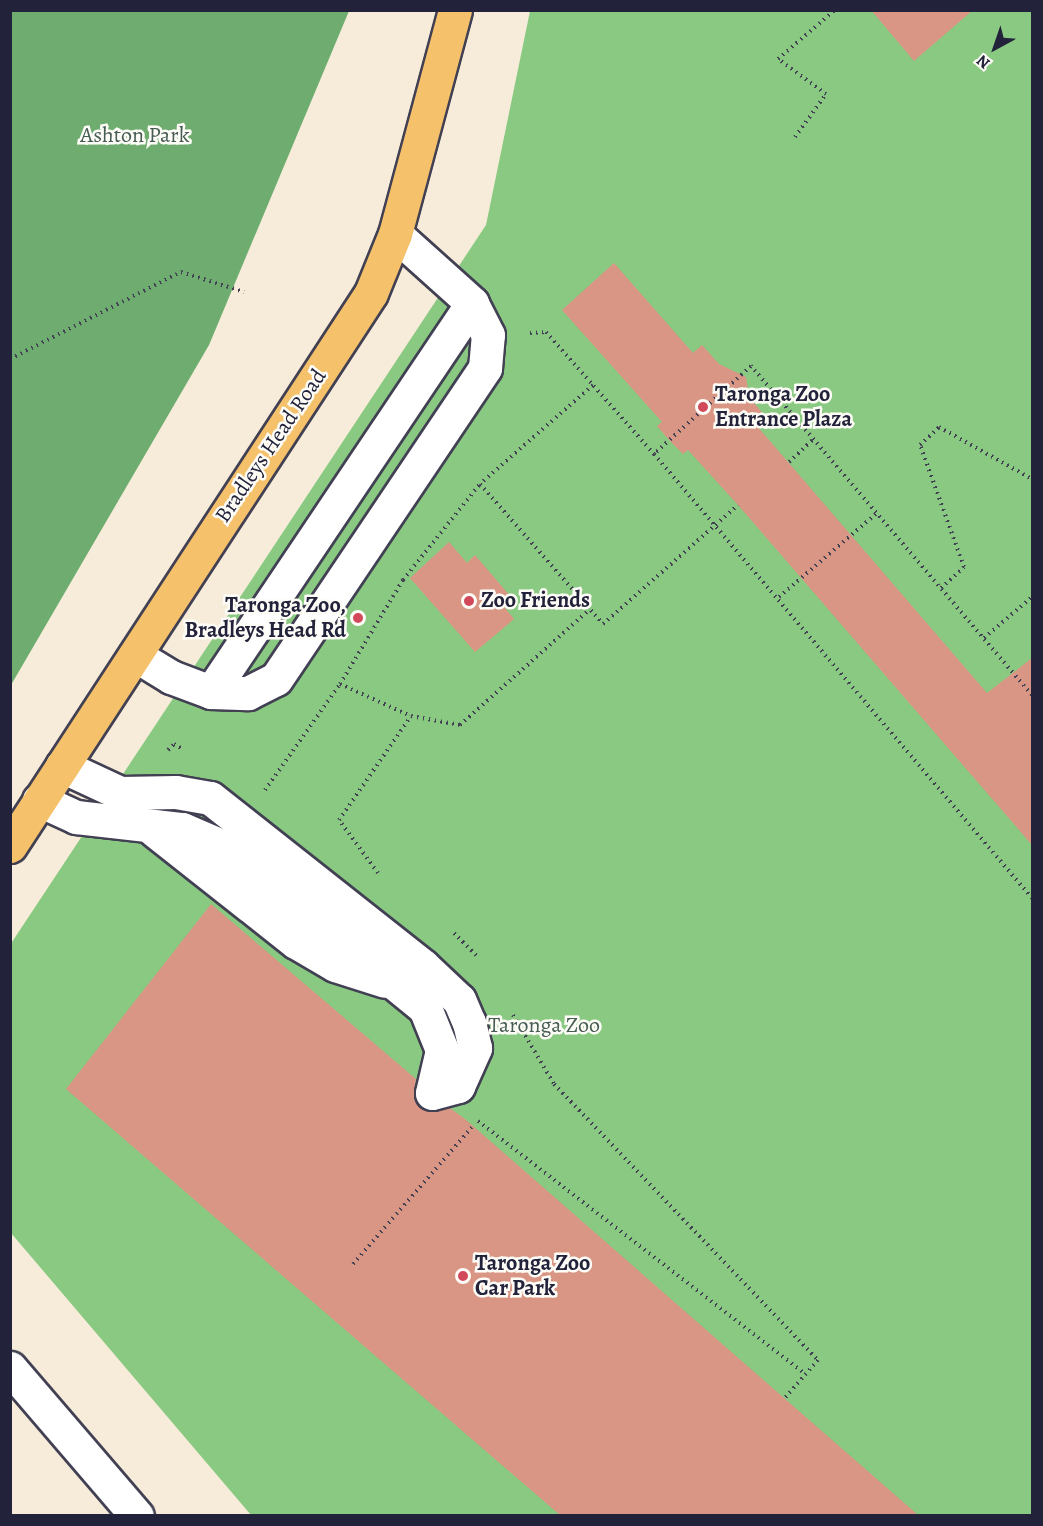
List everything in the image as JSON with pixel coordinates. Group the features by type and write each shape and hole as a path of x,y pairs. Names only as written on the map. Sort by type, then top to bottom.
{"main road":[{"name":"Bradleys Head Road","path":"10,846 370,293 395,234 455,10"}],"street":[{"path":"135,655 171,677 211,692 248,693 276,679 485,368 488,334 472,303 395,234"},
{"path":"211,692 472,303"},
{"path":"39,800 76,817 182,829 231,850 402,984 436,1027 442,1050 432,1093 458,1086 474,1048 470,1023 459,1000 423,966 210,798 176,792 120,793 62,766"},
{"path":"10,1368 137,1515"}],"path":[{"path":"795,137 826,94 778,59 835,10"},
{"path":"10,359 181,273 244,292"},
{"path":"488,334 546,332 779,597 1032,898"},
{"path":"654,454 751,366 1032,695"},
{"path":"593,385 480,484 603,624 738,505"},
{"path":"941,588 964,567 920,445 939,427 1032,479"},
{"path":"789,462 814,439"},
{"path":"779,597 878,513"},
{"path":"984,638 1032,597"},
{"path":"340,684 411,716 460,725 590,609"},
{"path":"381,878 339,820 411,716"},
{"path":"447,928 473,948 485,967"},
{"path":"508,1006 554,1084 818,1360 784,1399"},
{"path":"353,1264 477,1120 805,1374"}],"green space":[{"name":"Ashton Park","path":"11,10 349,11 209,345 11,685"},
{"name":"Taronga Zoo","path":"530,11 1032,11 1032,1515 251,1515 11,1233 10,945 486,225"}],"building":[{"path":"871,10 973,10 914,61"},
{"path":"614,263 693,353 702,345 719,364 746,377 749,397 766,417 757,426 987,693 1032,658 1032,845 738,505 688,450 683,454 670,441 657,426 662,422 562,310"},
{"name":"Zoo Friends","path":"449,542 467,563 475,555 511,597 502,604 514,619 475,652 410,578"},
{"name":"Taronga Zoo Car Park","path":"211,904 416,1079 414,1098 419,1107 428,1111 450,1108 465,1119 918,1515 560,1515 66,1089"}],"place":[{"name":"Taronga Zoo Entrance Plaza","path":"703,407"},
{"name":"Zoo Friends","path":"469,601"},
{"name":"Taronga Zoo, Bradleys Head Rd","path":"358,618"},
{"name":"Taronga Zoo Car Park","path":"463,1276"}]}
